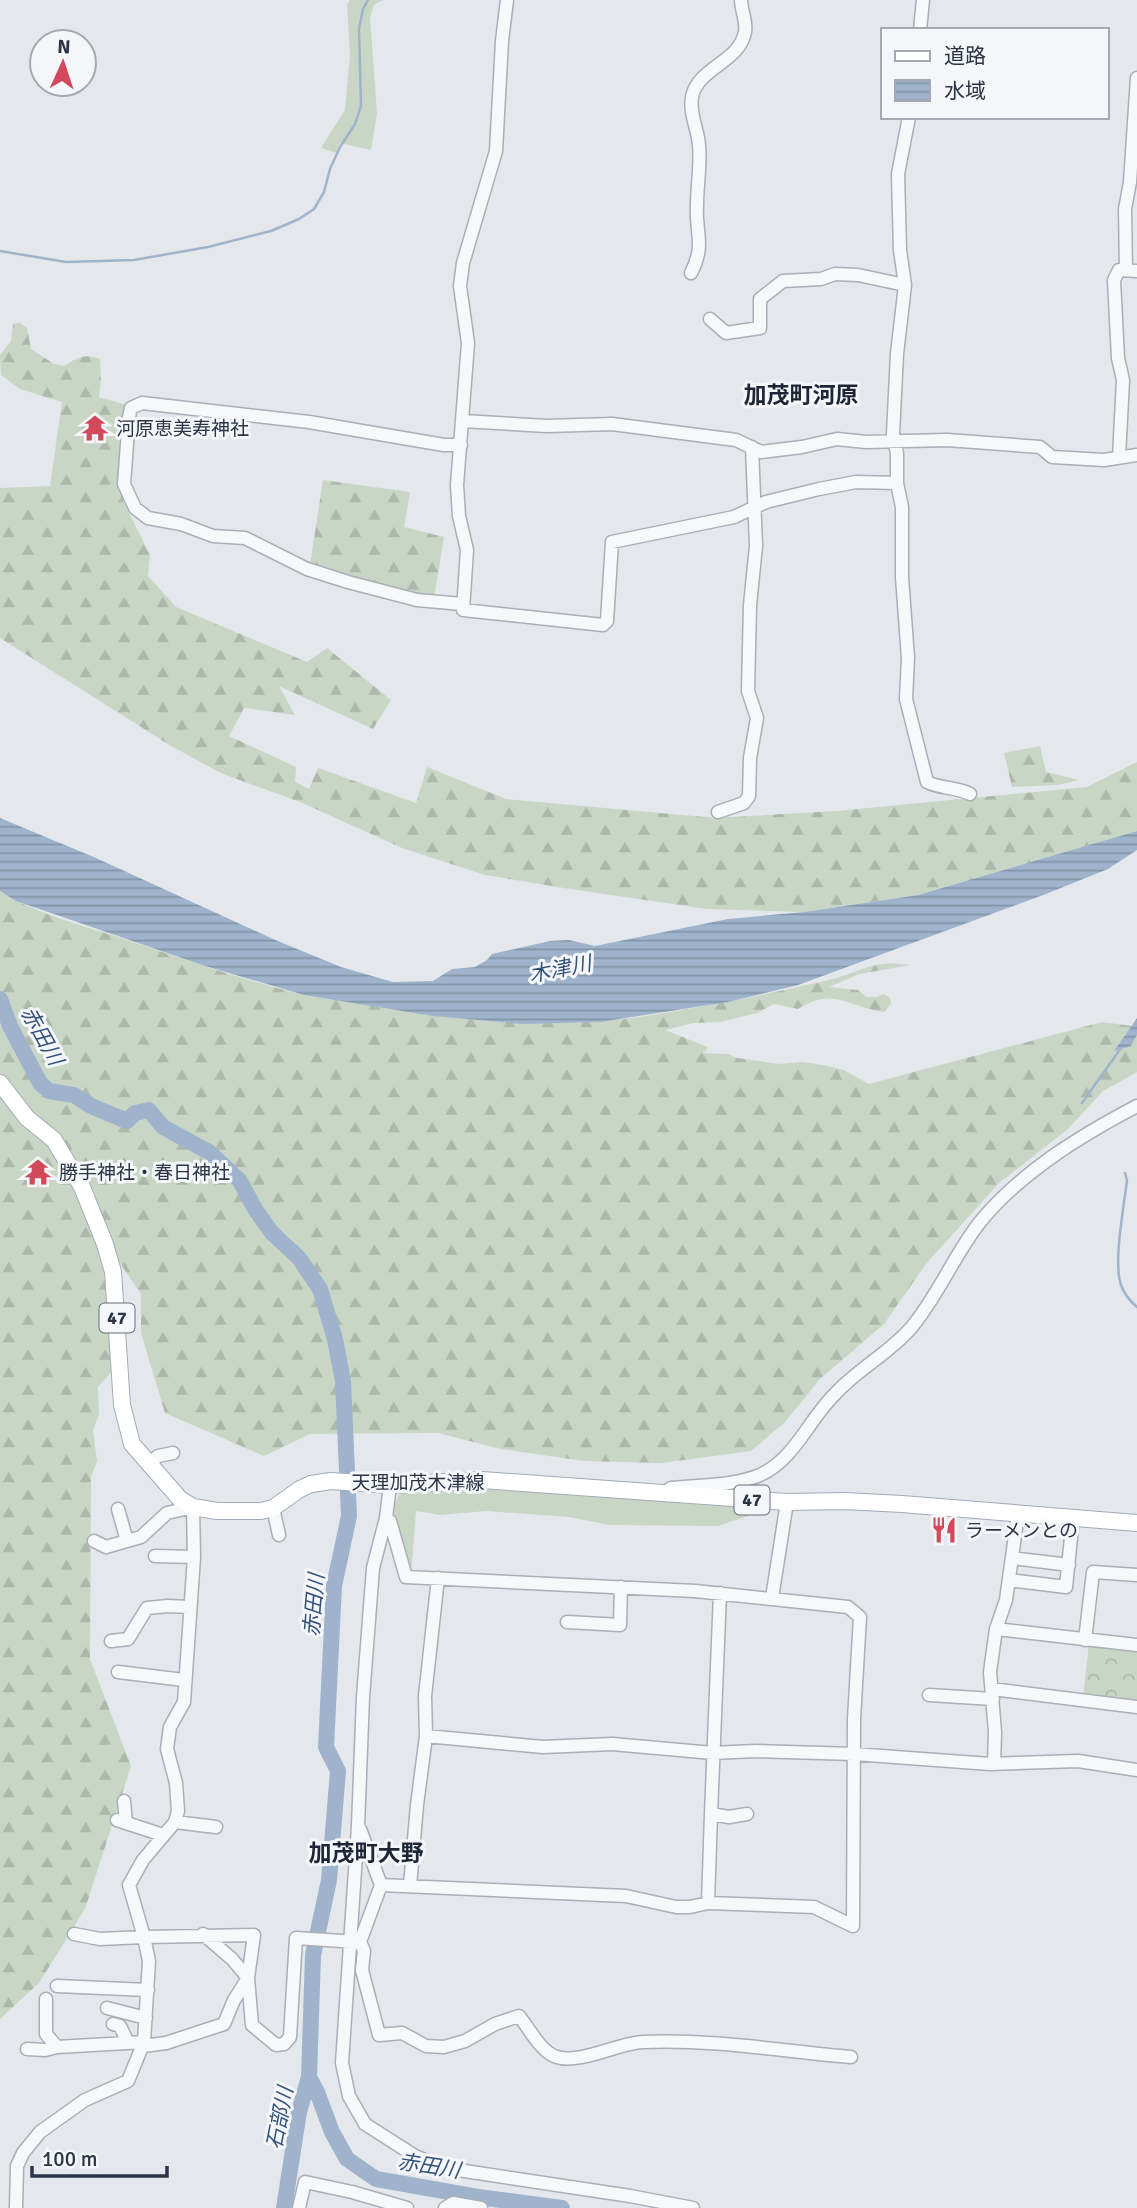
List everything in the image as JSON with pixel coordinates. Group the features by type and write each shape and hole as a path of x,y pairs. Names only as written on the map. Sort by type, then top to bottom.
{"main road":[{"name":"47","path":"0,1083 27,1118 54,1140 82,1187 113,1272 122,1405 132,1444 180,1499 193,1507"},
{"name":"天理加茂木津線","path":"193,1507 248,1512 273,1508 300,1489 331,1481 390,1485 482,1480 787,1502 845,1501 1137,1523"}],"street":[{"path":"507,0 496,151 461,274 461,303 468,343 457,485 459,516 467,550 463,610 603,625 607,621 612,542 734,517 779,499 856,482 897,483"},
{"path":"691,273 701,237 696,217 699,142 691,107 692,94 698,82 726,60 745,34 741,0"},
{"path":"920,28 923,0"},
{"path":"1119,457 1123,380 1118,358 1114,281 1119,270 1131,270 1125,209 1134,184 1137,78"},
{"path":"909,119 898,174 900,250 905,285 897,354 894,440 897,483 902,507 902,577 908,659 906,699 927,782 970,794"},
{"path":"710,319 726,332 760,328 760,299 783,281 821,279 835,274 858,275 905,285"},
{"path":"461,444 444,444 309,422 142,403 131,408 129,416 124,484 135,509 148,518 181,524 213,536 245,538 307,569 348,582 417,600 462,604"},
{"path":"463,421 558,426 612,424 736,440 761,452 837,439 866,442 947,440 1040,447 1052,457 1104,460 1137,455"},
{"path":"718,812 744,803 749,796 750,758 757,718 748,691 750,605 756,545 752,447"},
{"path":"664,1493 671,1488 759,1475 769,1469 793,1448 834,1395 895,1345 913,1325 981,1222 1022,1179 1137,1106"},
{"path":"148,1465 158,1456 173,1453"},
{"path":"390,1485 386,1518 373,1568 363,1697 355,1942 342,2063 349,2096 365,2124 393,2144 439,2166 635,2196 693,2208"},
{"path":"772,1598 787,1502"},
{"path":"16,2208 16,2174 26,2148 40,2132 69,2110 128,2081 144,2044 149,1961 129,1885 143,1860 175,1822 178,1811 176,1783 167,1749 170,1727 184,1702 194,1557 193,1507 167,1513 141,1537 106,1547 94,1541"},
{"path":"273,1508 279,1535"},
{"path":"118,1509 127,1541"},
{"path":"994,1764 990,1672 996,1629 1006,1600 1018,1514"},
{"path":"381,1885 626,1896 676,1907 708,1903 814,1906 852,1926 859,1614 848,1607 720,1593 406,1577 390,1521 386,1518"},
{"path":"1009,1580 1066,1587 1073,1518"},
{"path":"155,1556 194,1557"},
{"path":"1012,1558 1069,1565"},
{"path":"1085,1640 1093,1572 1137,1575"},
{"path":"410,1886 426,1736 425,1696 438,1578"},
{"path":"567,1622 620,1625 621,1587"},
{"path":"708,1903 720,1593"},
{"path":"111,1641 128,1639 147,1608 189,1607"},
{"path":"996,1629 1137,1646"},
{"path":"118,1672 184,1680"},
{"path":"929,1695 992,1694 1137,1707"},
{"path":"426,1736 543,1746 611,1744 713,1753 756,1751 854,1754 994,1764 1078,1761 1137,1770"},
{"path":"124,1801 122,1821 163,1835"},
{"path":"711,1814 729,1817 747,1814"},
{"path":"175,1822 216,1827"},
{"path":"355,1942 381,1885 358,1826"},
{"path":"74,1934 100,1939 203,1934 254,1935 248,1978 252,2025 276,2045 284,2044 290,2037 296,1938 355,1942 364,1951 362,1970 379,2035 402,2033 426,2046 444,2047 465,2041 495,2024 519,2016 543,2048 555,2057 582,2057 640,2042 706,2043 851,2057"},
{"path":"203,1934 232,1959 248,1978"},
{"path":"27,2049 166,2043 224,2024 234,2000 248,1978"},
{"path":"57,1986 148,1990"},
{"path":"46,1999 46,2034 57,2047"},
{"path":"107,2008 146,2018"},
{"path":"113,2024 120,2026 128,2043"},
{"path":"299,2208 304,2182 407,2208"},
{"path":"445,2208 453,2203 481,2208"}],"green space":[{"path":"350,0 383,0 374,5 370,17 377,113 371,150 340,143 336,153 321,148 345,110 350,55 347,5"},
{"path":"20,323 27,328 31,349 54,364 64,366 85,356 100,359 99,397 127,405 123,443 123,501 150,555 148,576 176,607 307,662 327,648 391,700 373,729 279,686 295,715 244,708 229,736 296,767 295,782 309,789 318,768 416,803 427,767 506,799 716,818 837,811 1087,787 1137,762 1137,831 918,895 804,912 707,909 485,875 402,848 300,802 223,774 171,746 0,638 0,488 50,486 62,402 20,389 1,375 0,355 11,341 13,324"},
{"path":"323,480 410,492 404,527 444,537 434,598 417,596 310,565"},
{"path":"1040,746 1046,772 1079,780 1058,785 1012,787 1004,753"},
{"path":"0,891 15,900 65,920 279,989 474,1020 546,1023 620,1019 765,994 829,980 877,965 911,965 859,974 829,987 858,990 866,997 883,994 890,997 891,1004 884,1012 841,1000 821,999 798,1009 774,1004 757,1013 721,1022 694,1023 665,1030 708,1047 701,1053 728,1054 737,1058 779,1064 802,1062 823,1065 844,1070 869,1084 1102,1022 1132,1026 1115,1050 1131,1046 1137,1035 1137,1072 1103,1091 1068,1129 999,1183 926,1264 884,1324 820,1379 785,1422 751,1451 661,1463 584,1461 501,1449 438,1433 310,1434 264,1456 165,1413 141,1333 141,1294 109,1247 93,1199 0,1074"},
{"path":"0,1090 68,1163 107,1267 115,1368 98,1387 99,1415 93,1430 97,1461 91,1477 90,1659 131,1766 85,1909 39,1983 0,2019"},
{"path":"475,1488 769,1509 718,1526 610,1525 569,1517 486,1511 440,1515 416,1511 411,1575 395,1520 394,1509 402,1492"},
{"path":"1089,1644 1137,1649 1137,1704 1083,1697"}],"water":[{"name":"木津川","path":"0,818 96,858 273,939 341,967 393,982 433,981 452,969 475,967 492,954 550,941 569,940 595,946 728,919 804,912 918,895 1137,831 1137,850 1108,869 1046,894 798,985 728,1002 600,1022 523,1024 433,1016 304,995 202,965 16,901 0,891"},
{"path":"1137,1018 1137,1035 1131,1046 1114,1051"}],"waterway":[{"path":"0,251 66,262 134,260 208,247 271,231 314,209 361,106 359,29 363,9 368,0"},
{"name":"赤田川","path":"0,999 10,1026 40,1083 49,1091 74,1095 91,1106 127,1121 135,1113 149,1110 163,1127 209,1152 240,1181 272,1233 299,1258 320,1289 335,1339 343,1381 349,1516 334,1586 326,1747 338,1771 329,1880 313,1955 309,2077 332,2132 347,2159 376,2179 562,2208"},
{"path":"1082,1103 1121,1048"},
{"path":"1125,1173 1127,1180 1119,1249 1119,1275 1124,1291 1137,1307"},
{"name":"石部川","path":"284,2208 299,2112 309,2077"}],"place":[{"name":"河原恵美寿神社","path":"95,428"},
{"name":"勝手神社・春日神社","path":"38,1172"},
{"name":"ラーメンとの","path":"944,1530"}],"district":[{"name":"加茂町河原","path":"801,395"},
{"name":"加茂町大野","path":"366,1853"}]}
